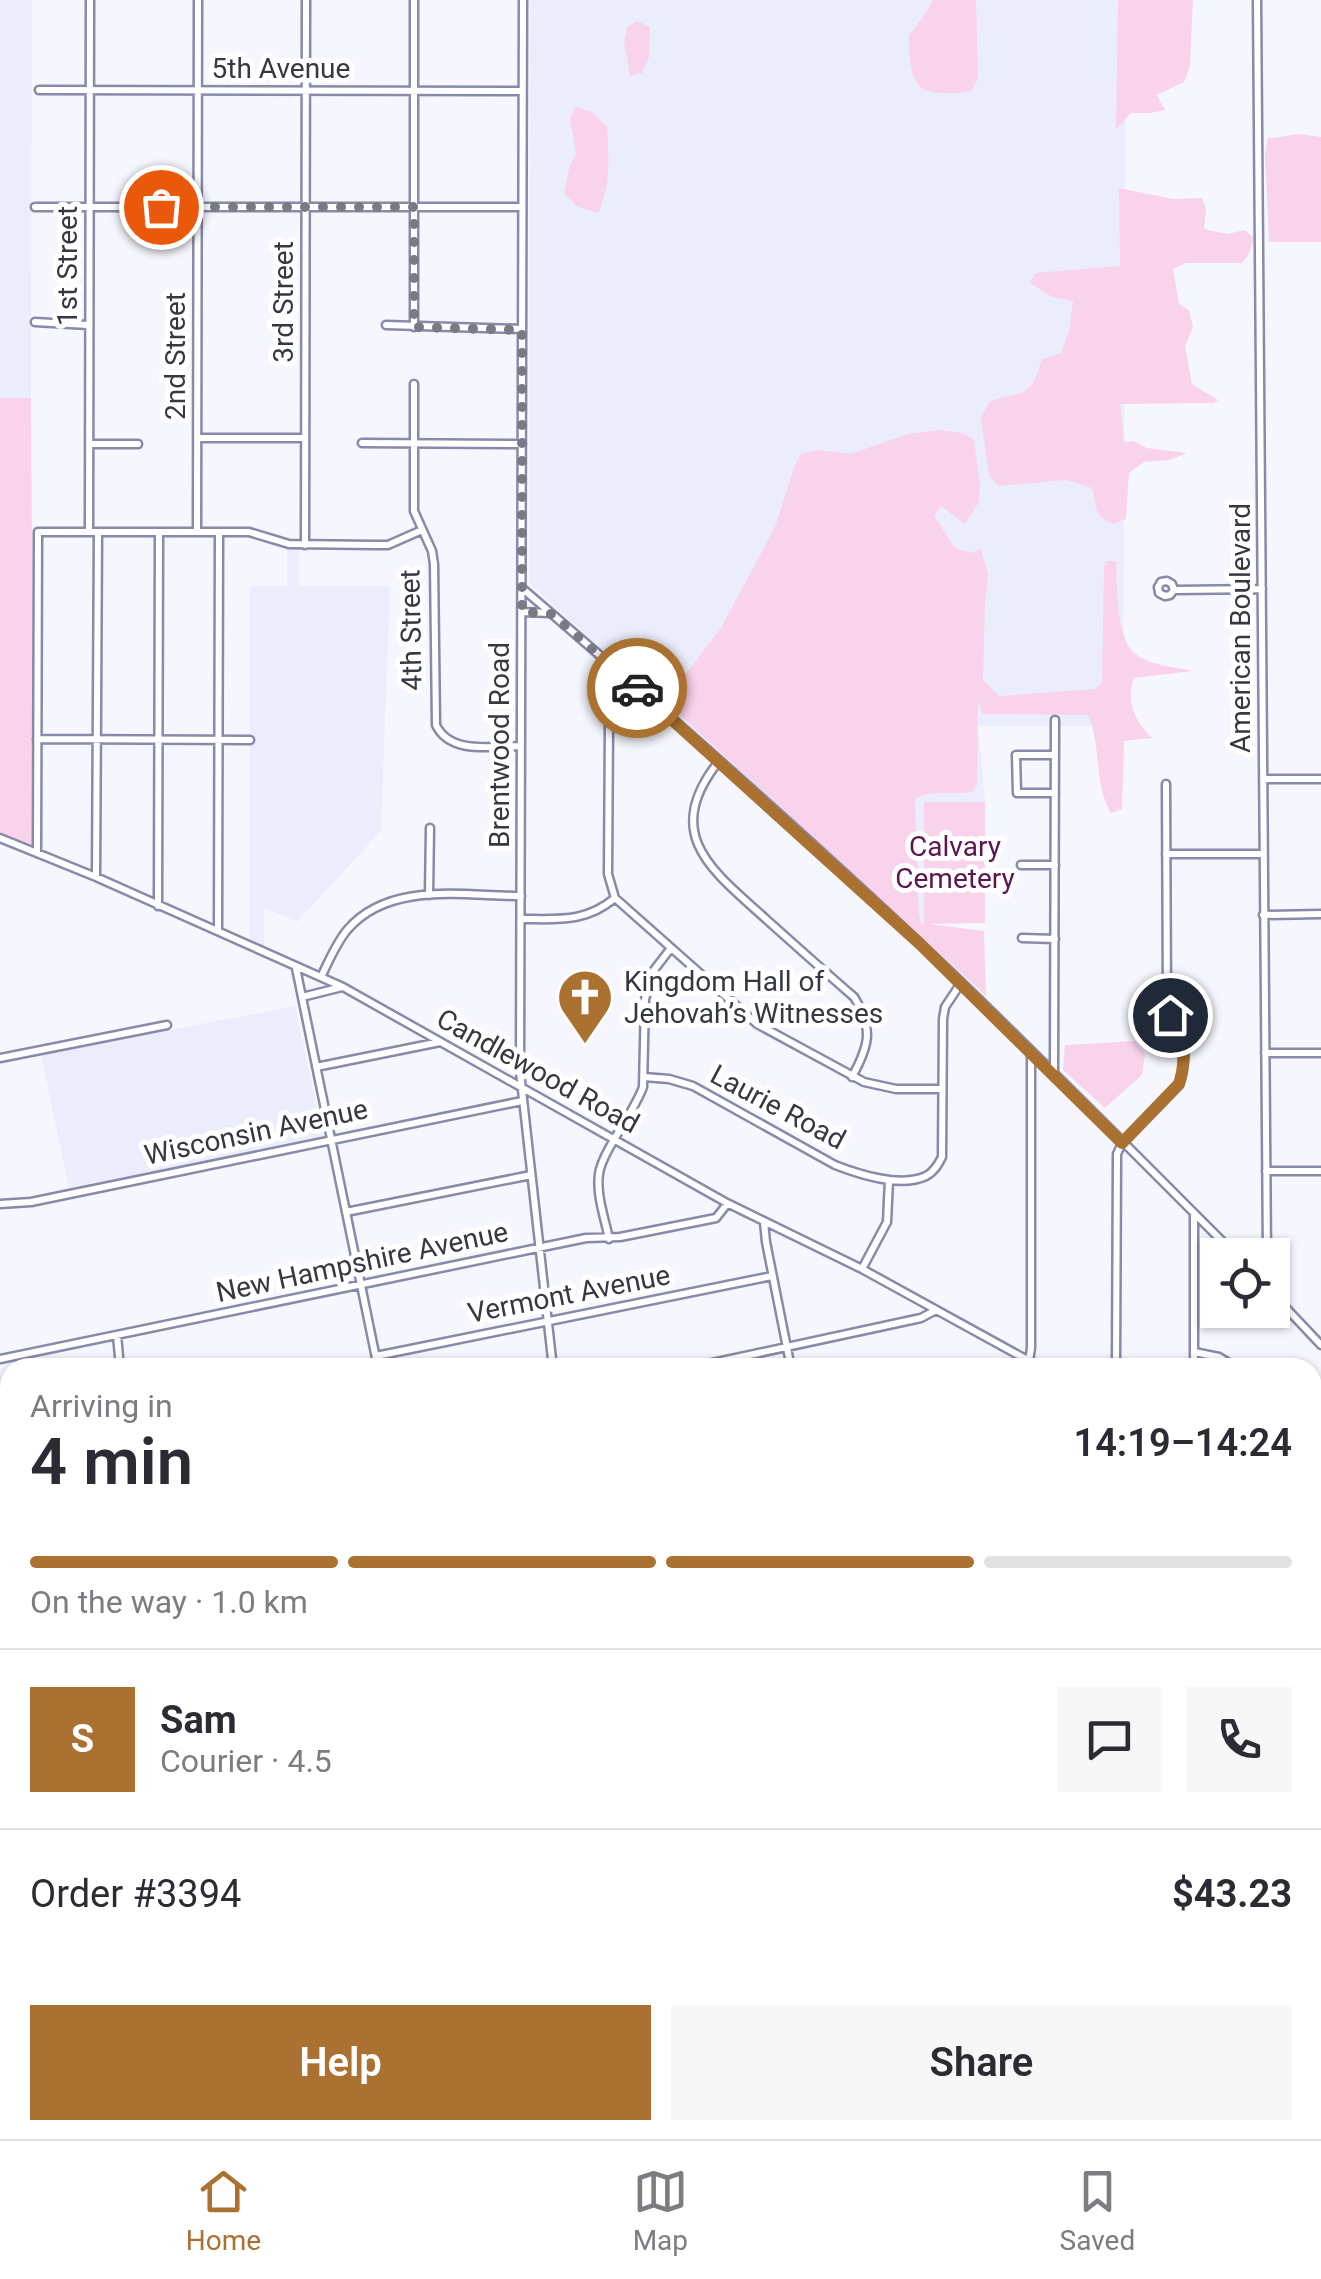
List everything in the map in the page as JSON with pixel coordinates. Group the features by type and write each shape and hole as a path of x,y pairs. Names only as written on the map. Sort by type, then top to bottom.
{"street":[{"name":"1st Street","path":"90,0 88,325 96,877"},
{"name":"2nd Street","path":"196,532 198,0"},
{"name":"3rd Street","path":"305,545 306,0"},
{"path":"414,0 414,327"},
{"name":"Brentwood Road","path":"523,0 520,1086 552,1358"},
{"name":"American Boulevard","path":"1258,0 1266,1238"},
{"name":"5th Avenue","path":"39,90 522,91"},
{"path":"35,207 522,207"},
{"path":"36,322 88,325"},
{"path":"386,325 522,330"},
{"name":"4th Street","path":"414,384 414,511 434,564 434,715 440,734 455,744 521,746"},
{"path":"197,438 305,438"},
{"path":"362,443 522,444"},
{"path":"89,444 138,444"},
{"path":"37,853 38,532 249,532 305,545 388,545 422,530"},
{"path":"158,906 159,532"},
{"path":"218,931 219,532"},
{"path":"522,588 719,761 961,983 1219,1238"},
{"path":"1174,590 1262,590"},
{"path":"522,612 552,614"},
{"path":"632,684 613,708 609,723 608,874 615,898 758,1024 852,1077 896,1089 942,1089"},
{"path":"1054,1074 1055,720"},
{"path":"37,739 250,740"},
{"path":"1055,754 1016,755 1016,793 1055,793"},
{"path":"719,761 706,777 694,806 693,822 700,851 719,878 854,997 867,1022 868,1035 867,1047 852,1077"},
{"path":"1263,780 1321,779"},
{"path":"1116,1358 1117,1154 1122,1143 1170,1096 1183,1074 1181,1033 1167,1004 1166,784"},
{"path":"429,895 430,828"},
{"name":"Candlewood Road","path":"0,838 343,987 727,1203 937,1309 1016,1358"},
{"path":"1166,854 1263,854"},
{"path":"1022,865 1055,865"},
{"path":"321,978 339,942 357,920 391,900 429,895 521,896"},
{"path":"521,920 582,918 615,898"},
{"path":"1263,915 1321,914"},
{"path":"1022,938 1056,939"},
{"path":"609,1238 598,1177 639,1099 644,1077 644,998 654,970 671,948"},
{"path":"296,967 376,1356"},
{"path":"862,1269 887,1222 890,1180 924,1178 935,1170 942,1157 945,1007 961,983"},
{"path":"302,997 343,987"},
{"path":"0,1058 166,1025"},
{"path":"316,1067 440,1042"},
{"path":"1028,1358 1031,1348 1031,1052"},
{"path":"1265,1053 1321,1054"},
{"name":"Laurie Road","path":"644,1077 693,1086 834,1164 890,1180"},
{"name":"Wisconsin Avenue","path":"0,1204 40,1200 522,1101"},
{"path":"1266,1170 1321,1171"},
{"path":"346,1212 530,1175"},
{"name":"New Hampshire Avenue","path":"5,1358 586,1238 609,1238 716,1218 727,1203"},
{"path":"1194,1214 1194,1358"},
{"path":"764,1222 789,1358"},
{"name":"Vermont Avenue","path":"376,1356 772,1276"},
{"path":"738,1358 922,1318 937,1309"},
{"path":"1290,1311 1321,1345"},
{"path":"117,1334 119,1358"},
{"path":"1194,1352 1221,1358"}],"shaded area":[{"path":"0,0 32,0 31,398 0,398"},
{"path":"530,0 1126,0 1123,726 978,726 985,802 924,803 925,940 530,584"},
{"path":"287,548 299,548 299,586 390,586 381,831 297,922 264,908 264,946 250,940 250,586 287,586"},
{"path":"295,1006 323,1136 69,1188 41,1055"}],"green space":[{"path":"933,0 976,0 978,79 971,91 938,93 915,81 909,35"},
{"path":"1118,0 1193,0 1190,66 1184,82 1157,95 1165,110 1131,113 1116,129"},
{"path":"637,21 650,27 649,57 642,73 630,76 624,42 627,27"},
{"path":"576,106 593,113 607,126 607,181 598,213 578,207 564,194 576,154 570,118"},
{"path":"1268,137 1321,137 1321,242 1269,242 1265,155"},
{"path":"1119,188 1173,199 1202,198 1206,209 1204,229 1228,234 1244,230 1254,238 1242,263 1186,263 1173,269 1179,304 1189,310 1193,327 1185,346 1192,384 1218,400 1120,404 1124,442 1187,453 1170,460 1144,462 1129,473 1126,519 1113,524 1098,514 1092,488 1067,480 998,486 989,476 981,418 989,402 1025,391 1033,383 1042,359 1061,353 1073,301 1052,297 1030,283 1035,273 1120,266"},
{"path":"0,398 31,398 34,847 0,833"},
{"name":"Calvary Cemetery","path":"939,430 963,433 974,440 979,502 965,524 941,506 934,515 954,547 970,553 981,549 988,574 983,681 1000,696 1095,689 1102,683 1107,561 1116,561 1119,614 1132,650 1152,662 1193,671 1134,678 1133,711 1152,738 1124,741 1122,809 1111,813 1105,801 1088,715 982,714 978,701 974,791 929,794 915,799 919,916 924,924 924,802 985,802 985,923 929,924 984,931 986,996 670,706 668,697 721,628 775,527 801,454 817,450 851,454 908,434"},
{"path":"1134,1041 1145,1054 1142,1075 1105,1108 1063,1070 1065,1045"}],"way so far":[{"path":"161,207 414,207 414,327 522,330 522,612 552,614 637,688"}],"place":[{"name":"Kingdom Hall of Jehovah’s Witnesses","path":"585,1046"}],"route":[{"path":"637,688 920,944 1122,1143 1170,1096 1183,1074 1181,1033 1170,1015"}]}
